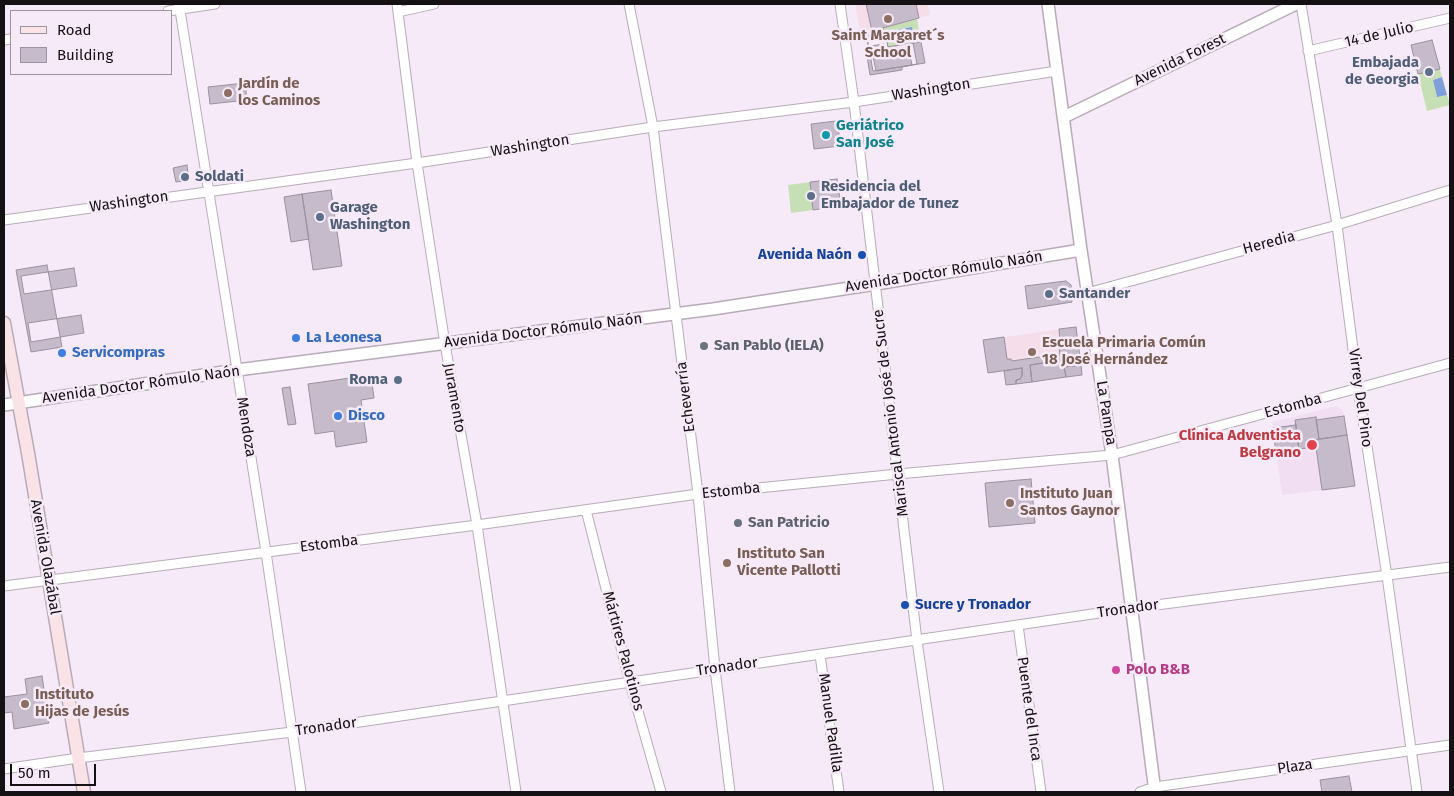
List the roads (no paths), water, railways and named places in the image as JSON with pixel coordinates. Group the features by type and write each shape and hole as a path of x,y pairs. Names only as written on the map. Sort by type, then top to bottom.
{"main road":[{"name":"Avenida Olazábal","path":"4,323 84,792"}],"street":[{"path":"180,6 215,4"},
{"path":"398,8 434,4"},
{"name":"Echeverría","path":"629,4 653,127 698,494 715,669 730,792"},
{"name":"Mariscal Antonio José de Sucre","path":"840,4 854,102 917,641 938,792"},
{"name":"La Pampa","path":"1048,4 1087,293 1112,455 1155,790"},
{"name":"Avenida Forest","path":"1064,117 1296,4"},
{"name":"Virrey Del Pino","path":"1301,4 1337,225 1358,388 1387,576 1417,792"},
{"name":"Mendoza","path":"180,6 238,370 301,792"},
{"name":"Juramento","path":"398,8 417,163 476,525 516,792"},
{"name":"14 de Julio","path":"1308,51 1450,18"},
{"name":"Washington","path":"4,220 417,163 653,127 854,102 1057,71"},
{"name":"Heredia","path":"1087,293 1337,225 1450,190"},
{"name":"Avenida Doctor Rómulo Naón","path":"4,405 238,370 676,314 876,284 1081,250"},
{"name":"Estomba","path":"4,586 476,525 698,494 1112,455 1450,363"},
{"name":"Mártires Palotinos","path":"586,510 630,683 661,792"},
{"name":"Tronador","path":"4,769 292,732 1132,608 1450,567"},
{"name":"Puente del Inca","path":"1018,625 1041,792"},
{"name":"Manuel Padilla","path":"820,654 839,792"},
{"name":"Plaza","path":"1140,792 1450,745"}],"water":[{"path":"912,27 914,34 891,38 890,31"},
{"path":"1442,77 1447,95 1437,97 1433,80"}],"place":[{"name":"Saint Margaret´s School","path":"888,19"},
{"name":"Embajada de Georgia","path":"1429,72"},
{"name":"Jardín de los Caminos","path":"228,93"},
{"name":"Geriátrico San José","path":"826,135"},
{"name":"Soldati","path":"185,177"},
{"name":"Residencia del Embajador de Tunez","path":"811,196"},
{"name":"Garage Washington","path":"320,217"},
{"name":"Avenida Naón","path":"862,255"},
{"name":"Santander","path":"1049,294"},
{"name":"La Leonesa","path":"296,338"},
{"name":"San Pablo (IELA)","path":"704,346"},
{"name":"Escuela Primaria Común 18 José Hernández","path":"1032,352"},
{"name":"Servicompras","path":"62,353"},
{"name":"Roma","path":"398,380"},
{"name":"Disco","path":"338,416"},
{"name":"Clínica Adventista Belgrano","path":"1312,445"},
{"name":"Instituto Juan Santos Gaynor","path":"1010,503"},
{"name":"San Patricio","path":"738,523"},
{"name":"Instituto San Vicente Pallotti","path":"727,563"},
{"name":"Sucre y Tronador","path":"905,605"},
{"name":"Polo B&B","path":"1116,670"},
{"name":"Instituto Hijas de Jesús","path":"25,704"}]}
